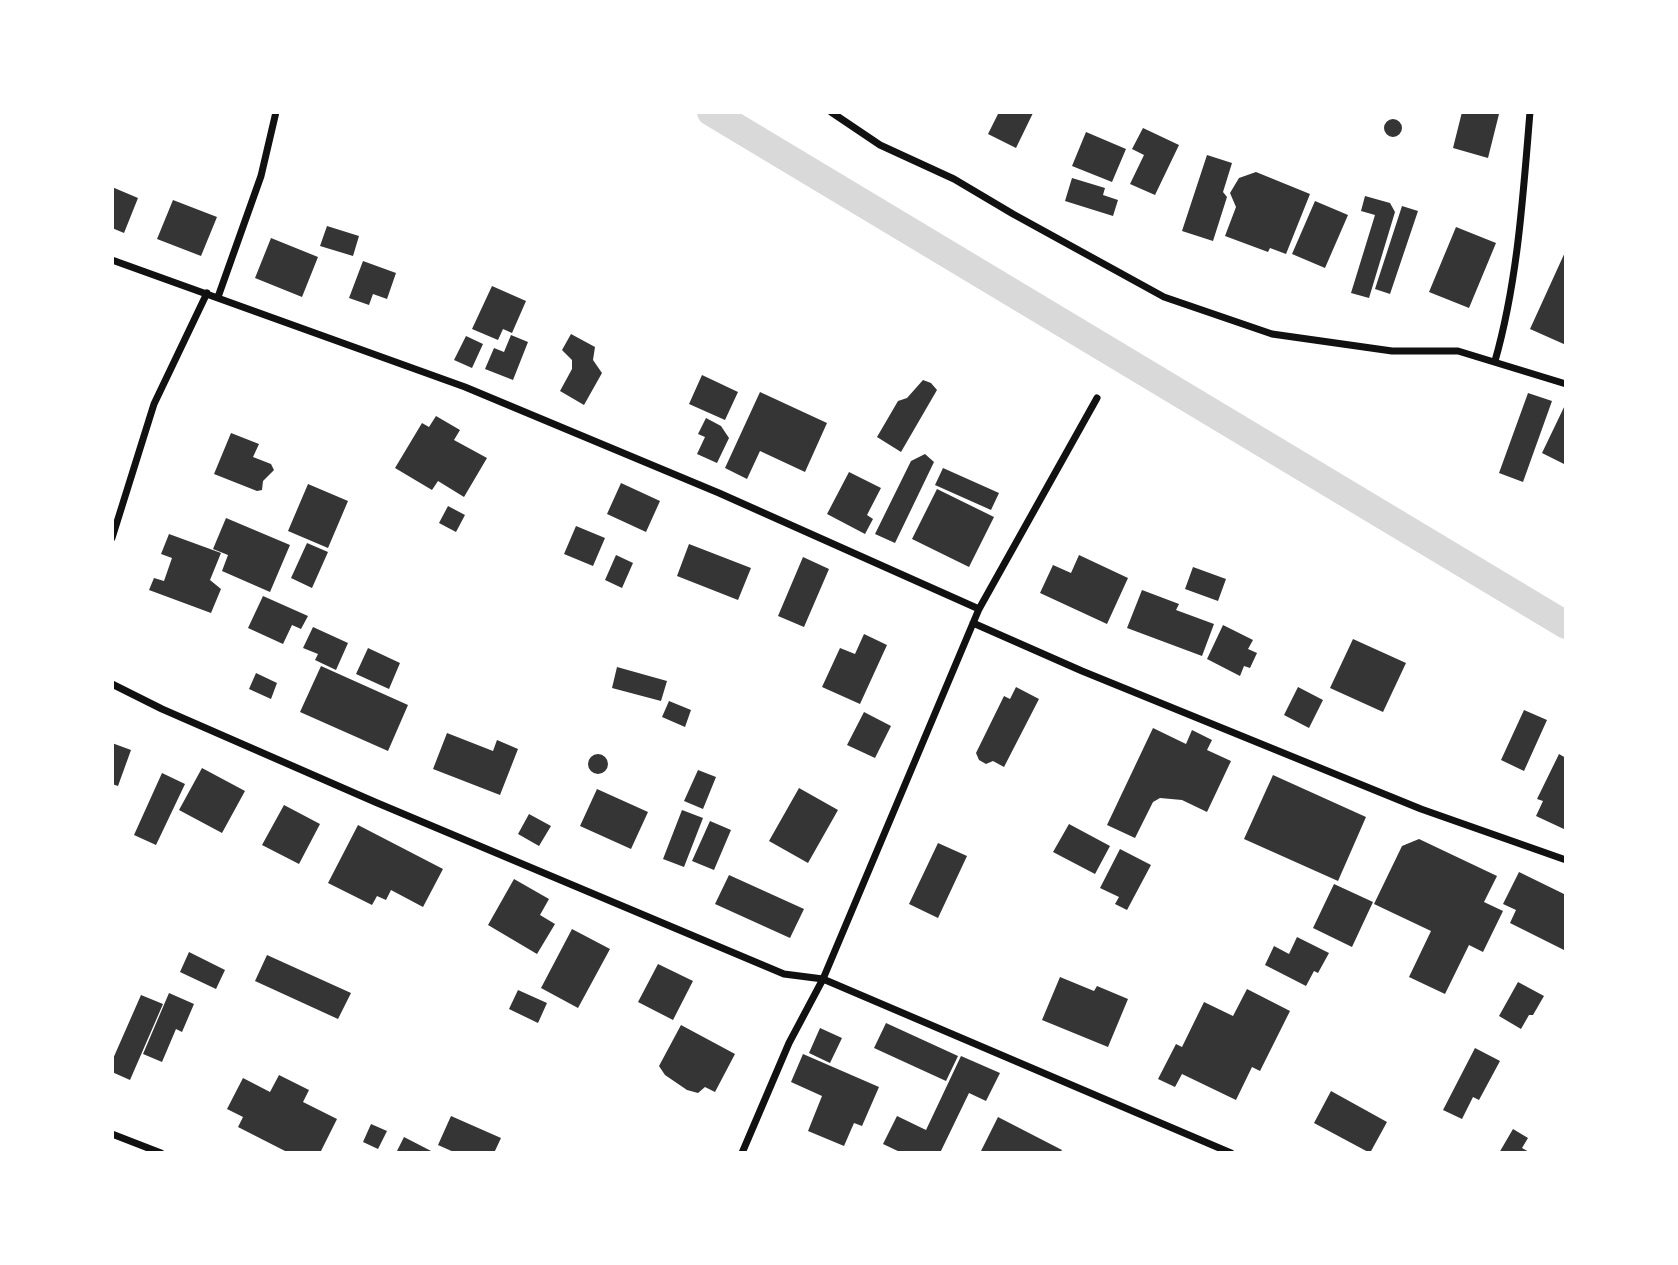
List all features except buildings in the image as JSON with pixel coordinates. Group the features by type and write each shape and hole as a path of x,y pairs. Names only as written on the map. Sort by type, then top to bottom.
{"street":[{"path":"218,297 261,176 276,112"},
{"path":"831,112 880,145 954,179 1164,297 1272,334 1392,351 1458,351 1566,384"},
{"path":"1495,361 1504,330 1519,240 1530,112"},
{"path":"112,260 465,387 719,493 979,610"},
{"path":"112,538 154,404 207,293"},
{"path":"742,1153 789,1044 823,979 979,610 1097,398"},
{"path":"973,623 1094,676 1421,808 1566,860"},
{"path":"112,684 162,709 362,797 783,974 823,979 1231,1153"},
{"path":"112,1134 161,1153"}],"waterway":[{"path":"711,112 1566,625"}]}
